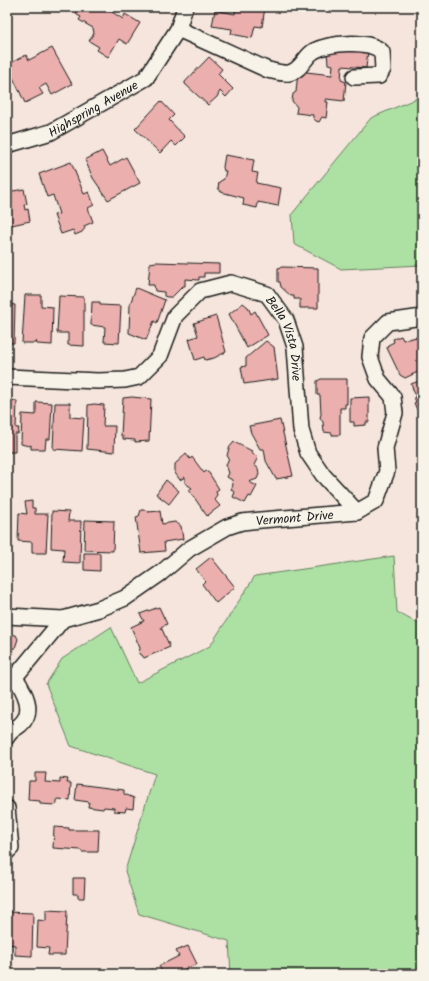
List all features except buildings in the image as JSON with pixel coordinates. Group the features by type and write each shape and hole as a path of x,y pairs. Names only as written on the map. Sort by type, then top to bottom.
{"street":[{"name":"Highspring Avenue","path":"7,145 51,132 146,78 178,29 185,7"},
{"path":"178,29 268,70 289,73 297,69 312,52 327,46 354,44 378,48 382,52 383,69 380,76 354,77"},
{"name":"Bella Vista Drive","path":"7,377 98,381 125,380 139,377 160,356 175,316 200,291 231,283 267,294 286,320 295,347 301,430 308,453 323,475 357,512"},
{"name":"Vermont Drive","path":"7,616 63,619 99,609 125,598 160,573 189,549 227,527 242,522 357,512 376,501 387,471 385,448 395,413 393,397 378,379 370,357 372,338 388,322 422,317"},
{"path":"7,737 10,732 21,724 27,716 28,706 23,689 11,680 63,619"},
{"path":"7,808 11,848 7,852"}],"green space":[{"path":"422,96 422,265 341,269 294,244 292,214 371,118"},
{"path":"394,556 397,612 422,626 422,974 231,974 229,941 139,914 125,871 155,774 71,746 46,684 62,659 111,627 137,683 210,646 255,576"}]}
